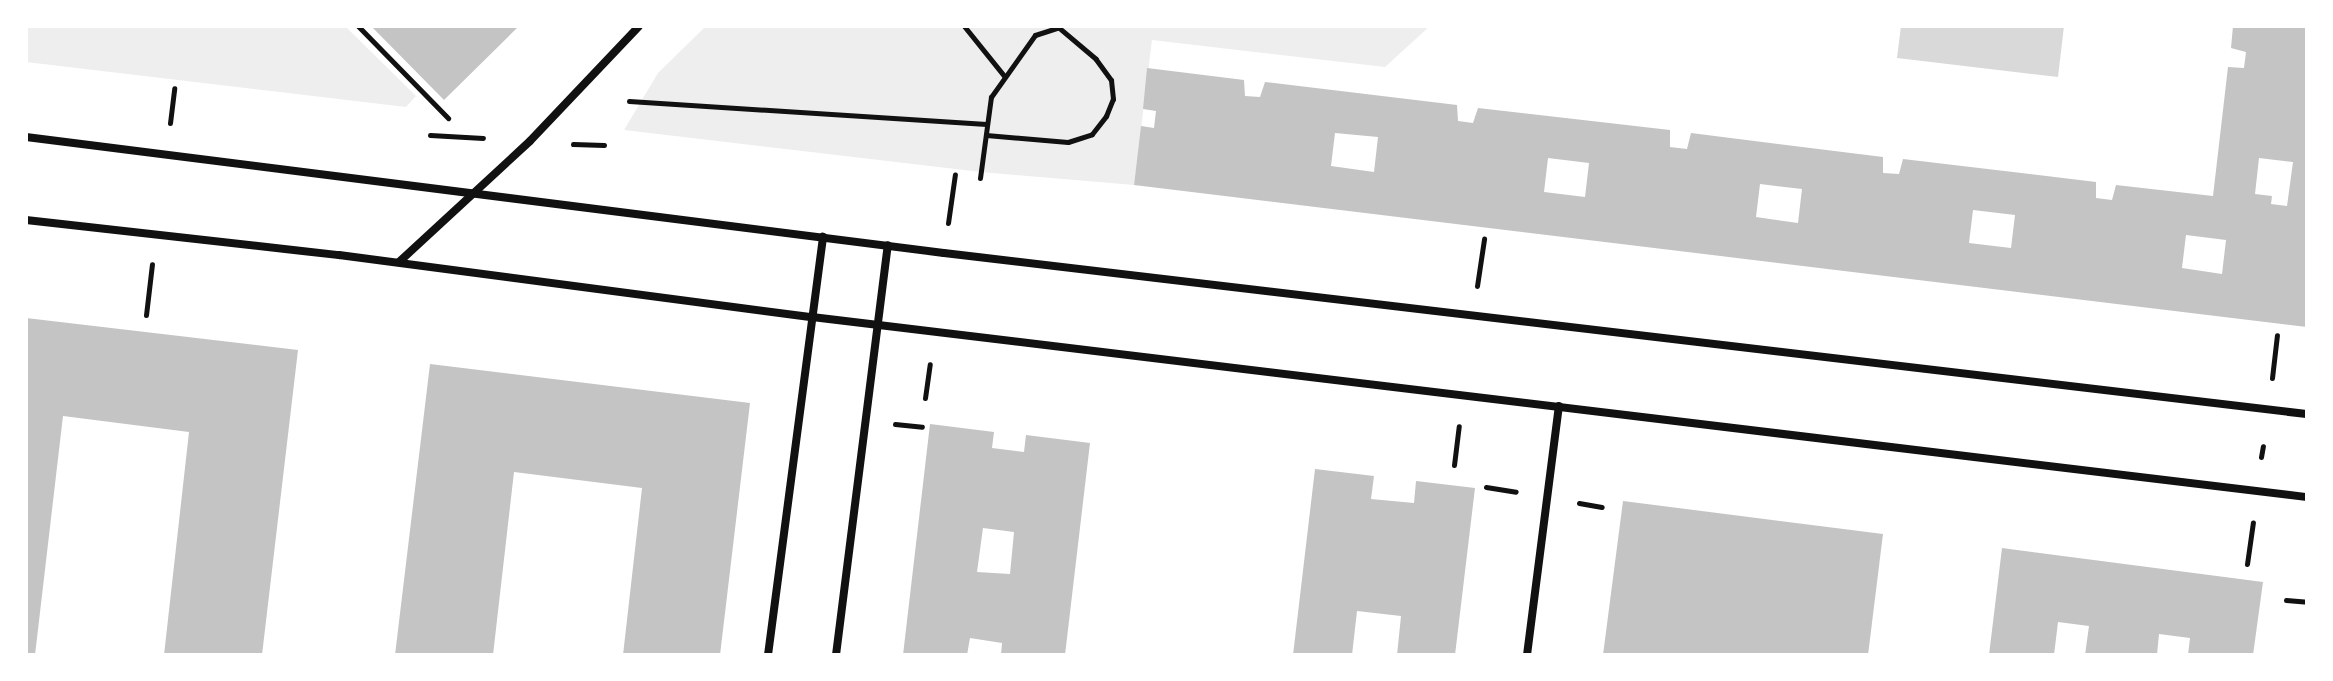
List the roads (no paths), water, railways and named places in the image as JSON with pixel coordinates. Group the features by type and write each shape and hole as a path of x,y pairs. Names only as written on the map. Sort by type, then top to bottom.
{"street":[{"path":"399,262 477,193 639,26"},
{"path":"26,137 888,245 2307,414"},
{"path":"26,220 399,262 812,317 2307,497"},
{"path":"768,655 823,237"},
{"path":"836,655 888,245"},
{"path":"1527,655 1559,406"}]}
